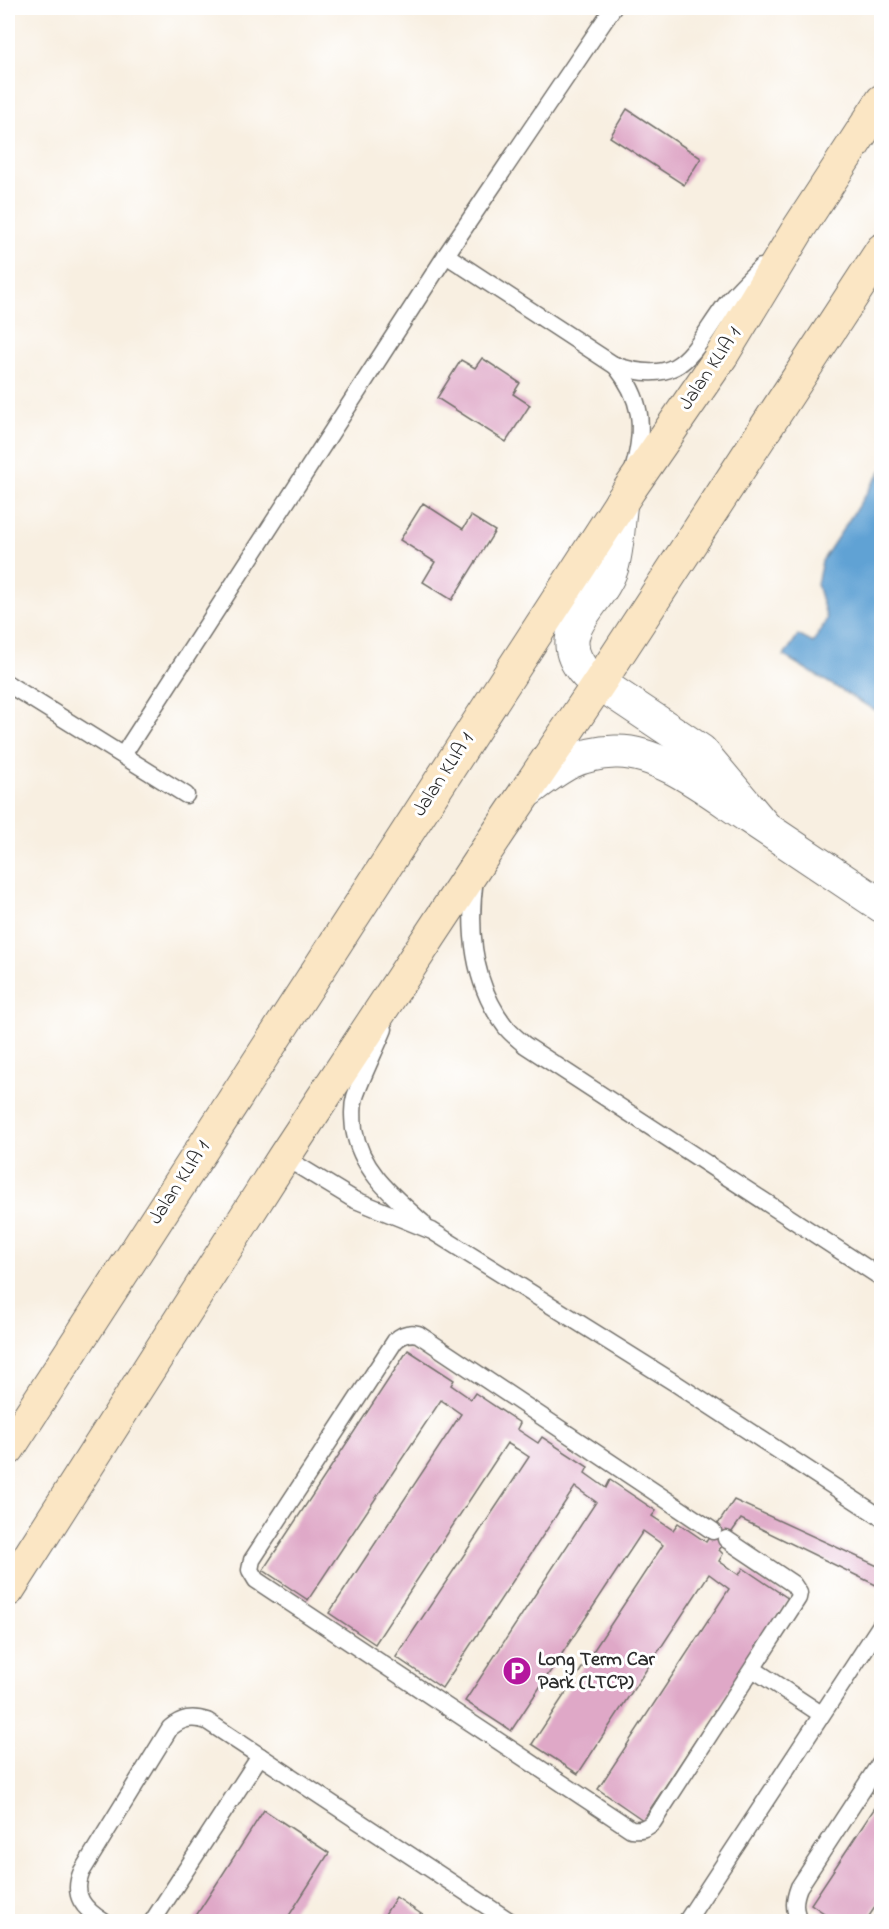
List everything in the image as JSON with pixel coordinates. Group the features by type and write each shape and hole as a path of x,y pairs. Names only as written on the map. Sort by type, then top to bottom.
{"main road":[{"name":"Jalan KLIA 1","path":"10,1441 625,496 722,355 799,228 882,101"},
{"path":"8,1590 284,1157 599,683 882,250"}],"street":[{"path":"625,496 611,569 606,581 574,629 571,641 573,654 578,665 599,683 701,750 764,826"},
{"path":"523,795 556,769 574,759 616,752 642,755 690,778 882,906"}],"lane":[{"path":"123,756 446,255 613,8"},
{"path":"446,255 614,365 633,371 650,372 669,370 683,363 696,350 727,303 799,228"},
{"path":"614,365 627,381 637,404 640,423 641,442 625,496"},
{"path":"8,684 186,795"},
{"path":"478,862 472,898 477,967 484,990 506,1028 525,1045 879,1270"},
{"path":"411,964 355,1098 352,1116 360,1153 369,1169 379,1183 432,1231"},
{"path":"284,1157 353,1199 432,1231 675,1383 882,1518"},
{"path":"405,1334 418,1334 793,1584 799,1593 796,1603 753,1669 653,1822 637,1830 631,1829 256,1580 250,1570 252,1560 395,1341 405,1334"},
{"path":"686,1922 882,1623"},
{"path":"753,1669 821,1714"},
{"path":"104,1922 84,1906 78,1894 78,1881 170,1728 187,1718 197,1717 207,1721 260,1756 490,1916 512,1922"},
{"path":"152,1922 260,1756"},
{"path":"800,1922 795,1914 794,1900 799,1887 882,1760"}],"water":[{"path":"881,471 881,714 784,656 798,635 813,643 827,619 817,584 822,561"}],"building":[{"path":"627,109 701,158 684,185 610,137"},
{"path":"482,358 520,383 513,394 530,405 506,442 437,398 461,360 475,368"},
{"path":"423,503 463,529 471,516 495,531 452,600 423,582 435,562 400,540"},
{"path":"408,1350 454,1380 451,1385 471,1399 475,1393 520,1423 517,1429 538,1443 542,1437 588,1467 585,1473 606,1488 610,1480 656,1511 652,1516 673,1530 678,1523 706,1542 734,1500 882,1568 882,1588 741,1519 719,1550 723,1554 719,1561 739,1575 743,1568 789,1599 643,1820 598,1789 729,1589 709,1574 578,1774 532,1744 663,1545 643,1531 511,1731 465,1701 596,1502 575,1487 442,1688 396,1657 529,1457 517,1449 507,1443 375,1644 329,1613 461,1414 441,1400 308,1600 263,1570"},
{"path":"882,1797 882,1897 865,1922 837,1922 811,1904"},
{"path":"264,1810 329,1853 285,1922 192,1922"},
{"path":"396,1897 433,1922 380,1922"}],"place":[{"name":"Long Term Car Park (LTCP)","path":"517,1671"}]}
